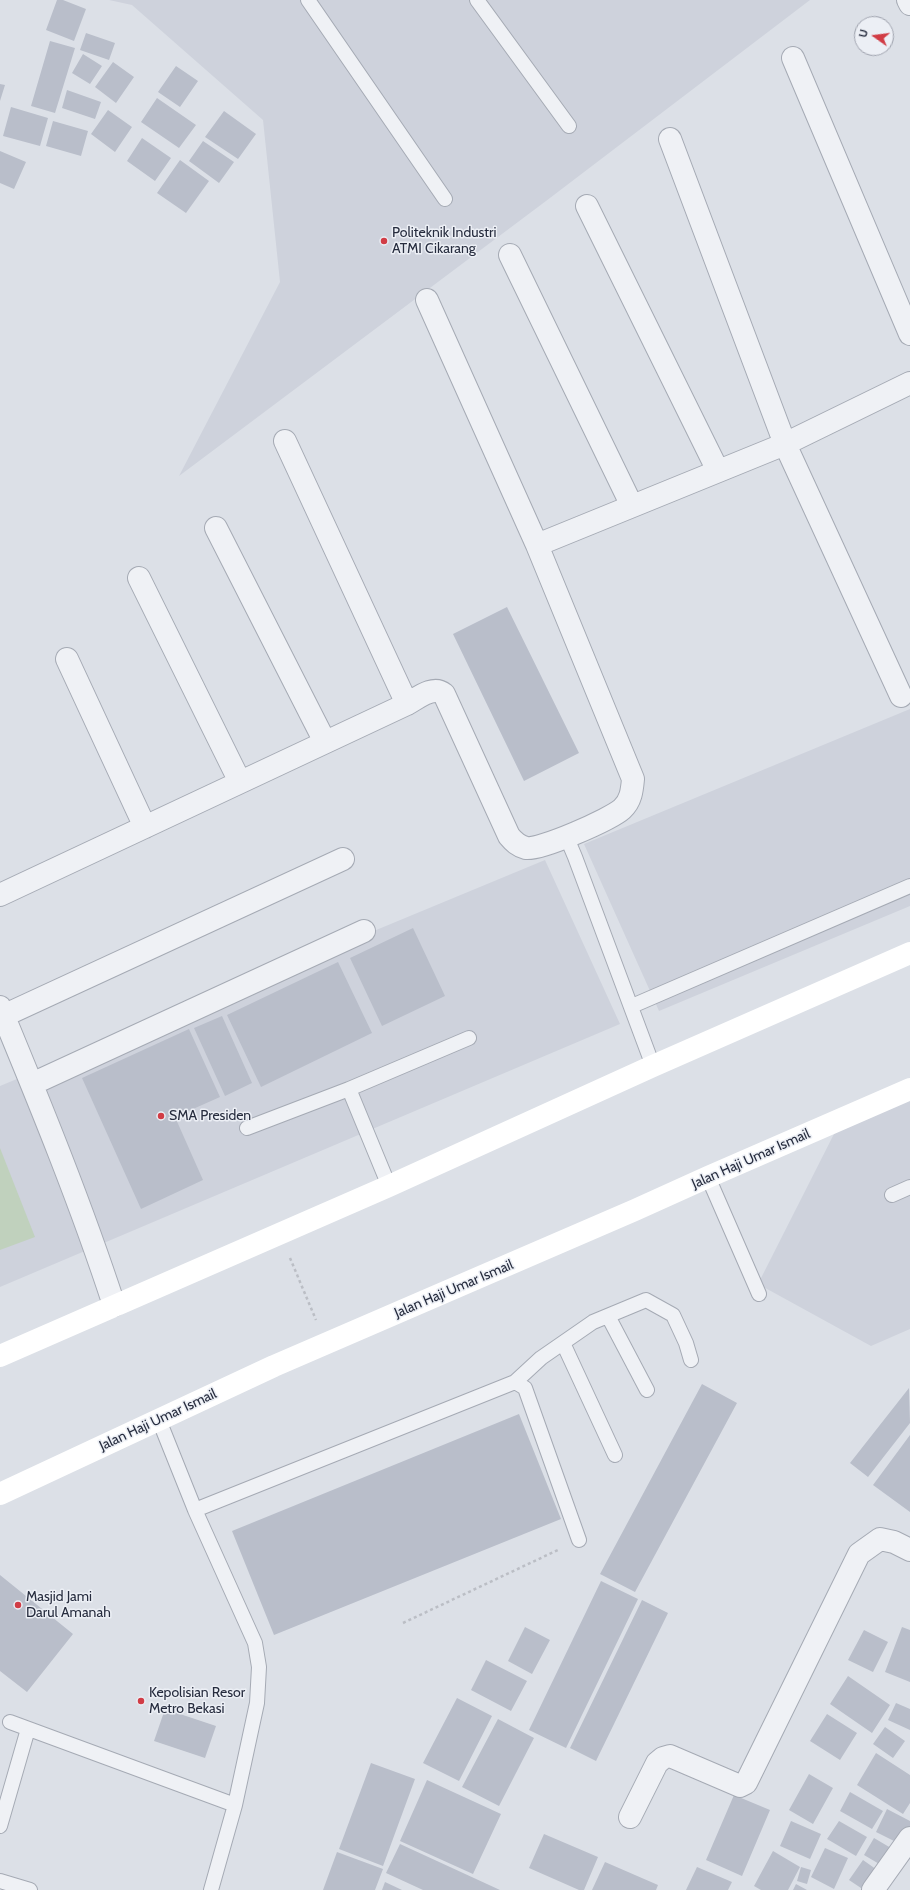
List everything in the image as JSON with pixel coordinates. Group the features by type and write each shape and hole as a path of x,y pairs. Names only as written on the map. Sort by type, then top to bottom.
{"main road":[{"path":"0,1356 389,1186 654,1066 910,953"},
{"name":"Jalan Haji Umar Ismail","path":"0,1494 326,1344 910,1089"}],"street":[{"path":"908,0 910,4"},
{"path":"793,58 910,334"},
{"path":"670,140 784,444 901,696"},
{"path":"587,206 718,471"},
{"path":"510,255 632,506"},
{"path":"0,895 407,704 433,690 440,691 444,694 509,836 515,844 527,848 567,838 622,810 631,797 633,779 537,545 427,300"},
{"path":"537,545 784,444 910,383"},
{"path":"284,441 407,704"},
{"path":"216,528 325,742"},
{"path":"139,578 240,782"},
{"path":"67,660 145,827"},
{"path":"114,1305 95,1247 32,1084 2,1012 343,859"},
{"path":"32,1084 364,931"},
{"path":"630,1817 657,1763 663,1758 670,1756 740,1786 746,1783 859,1554 880,1540 894,1542 910,1550"},
{"path":"873,1890 910,1838"}],"lane":[{"path":"308,0 445,199"},
{"path":"477,0 569,126"},
{"path":"567,838 654,1066"},
{"path":"632,1006 910,886"},
{"path":"247,1128 349,1089 469,1038"},
{"path":"349,1089 389,1186"},
{"path":"708,1177 758,1294"},
{"path":"892,1194 910,1187"},
{"path":"195,1510 515,1382 541,1358 593,1322 646,1300 673,1315 686,1343 691,1360"},
{"path":"608,1316 647,1390"},
{"path":"563,1343 615,1455"},
{"path":"515,1382 525,1388 579,1540"},
{"path":"159,1420 195,1510 254,1643 259,1667 257,1703 235,1805 211,1890"},
{"path":"10,1722 235,1805"},
{"path":"0,1826 28,1729"},
{"path":"0,1881 30,1890"}],"path":[{"path":"280,1234 326,1344"},
{"path":"403,1623 579,1540"}],"shaded area":[{"name":"Politeknik Industri ATMI Cikarang","path":"109,0 810,0 546,201 179,476 280,282 263,120 132,5"},
{"path":"910,709 910,906 659,1011 584,844"},
{"path":"545,860 620,1024 0,1287 0,1086"},
{"path":"910,1097 910,1329 871,1346 758,1284 836,1130"}],"green space":[{"path":"0,1148 35,1237 0,1250"}],"building":[{"path":"57,0 63,0 86,9 74,41 46,30"},
{"path":"86,33 115,43 109,60 80,50"},
{"path":"50,41 75,48 55,113 31,106"},
{"path":"83,54 102,66 90,84 72,73"},
{"path":"113,62 134,77 116,103 95,87"},
{"path":"176,66 198,81 180,107 158,92"},
{"path":"0,84 5,85 0,101"},
{"path":"67,90 101,102 95,119 62,108"},
{"path":"157,98 196,125 179,148 141,122"},
{"path":"11,107 48,118 40,146 3,136"},
{"path":"108,110 132,127 115,152 91,134"},
{"path":"224,111 256,134 238,159 205,137"},
{"path":"53,121 88,131 81,156 46,146"},
{"path":"142,138 171,158 155,181 127,161"},
{"path":"203,141 234,162 219,183 189,161"},
{"path":"0,151 26,162 14,189 0,183"},
{"path":"180,160 209,181 186,213 157,193"},
{"path":"507,607 579,753 524,781 453,634"},
{"path":"413,928 445,996 382,1026 350,958"},
{"path":"338,962 372,1033 261,1087 227,1015"},
{"path":"222,1016 252,1083 225,1096 194,1028"},
{"path":"189,1029 220,1097 175,1117 203,1180 141,1209 82,1078"},
{"path":"702,1384 737,1403 635,1592 600,1574"},
{"path":"909,1388 910,1423 868,1477 850,1463"},
{"path":"519,1414 561,1519 274,1635 232,1531"},
{"path":"910,1435 910,1512 873,1485"},
{"name":"Masjid Jami Darul Amanah","path":"0,1575 73,1634 27,1692 0,1671"},
{"path":"601,1581 638,1599 566,1748 529,1730"},
{"path":"642,1600 668,1613 596,1761 570,1748"},
{"path":"525,1627 550,1640 532,1674 508,1661"},
{"path":"902,1627 910,1630 910,1682 885,1672"},
{"path":"864,1630 888,1642 873,1672 848,1660"},
{"path":"486,1660 527,1681 511,1711 471,1690"},
{"path":"848,1676 890,1705 872,1733 830,1704"},
{"path":"457,1698 492,1716 459,1781 423,1763"},
{"path":"896,1703 910,1709 910,1730 888,1720"},
{"path":"165,1709 216,1726 205,1758 154,1741"},
{"path":"827,1714 857,1733 840,1760 810,1741"},
{"path":"498,1719 534,1738 499,1806 462,1787"},
{"path":"885,1727 905,1741 893,1758 873,1744"},
{"path":"876,1753 910,1775 910,1803 903,1814 857,1785"},
{"path":"371,1763 415,1779 383,1866 339,1849"},
{"path":"809,1774 833,1788 813,1824 789,1810"},
{"path":"427,1780 501,1814 473,1874 400,1841"},
{"path":"850,1792 883,1811 872,1829 840,1811"},
{"path":"734,1795 770,1810 742,1876 706,1860"},
{"path":"887,1809 910,1821 910,1828 902,1845 876,1832"},
{"path":"791,1821 821,1834 810,1859 780,1846"},
{"path":"839,1821 867,1837 856,1856 827,1839"},
{"path":"544,1834 598,1857 584,1890 579,1890 529,1868"},
{"path":"874,1838 896,1851 886,1868 864,1855"},
{"path":"400,1844 500,1890 423,1890 386,1873"},
{"path":"825,1848 848,1858 834,1889 811,1877"},
{"path":"773,1851 800,1867 788,1890 761,1890 754,1886"},
{"path":"337,1852 383,1869 375,1890 323,1890"},
{"path":"863,1860 880,1872 864,1890 849,1880"},
{"path":"605,1862 658,1885 656,1890 592,1890"},
{"path":"697,1867 732,1882 728,1890 686,1890"},
{"path":"801,1867 811,1870 807,1884 797,1881"},
{"path":"385,1882 402,1890 382,1890"},
{"path":"796,1884 807,1890 793,1890"}],"place":[{"name":"Politeknik Industri ATMI Cikarang","path":"384,241"},
{"name":"SMA Presiden","path":"161,1116"},
{"name":"Masjid Jami Darul Amanah","path":"18,1605"},
{"name":"Kepolisian Resor Metro Bekasi","path":"141,1701"}]}
